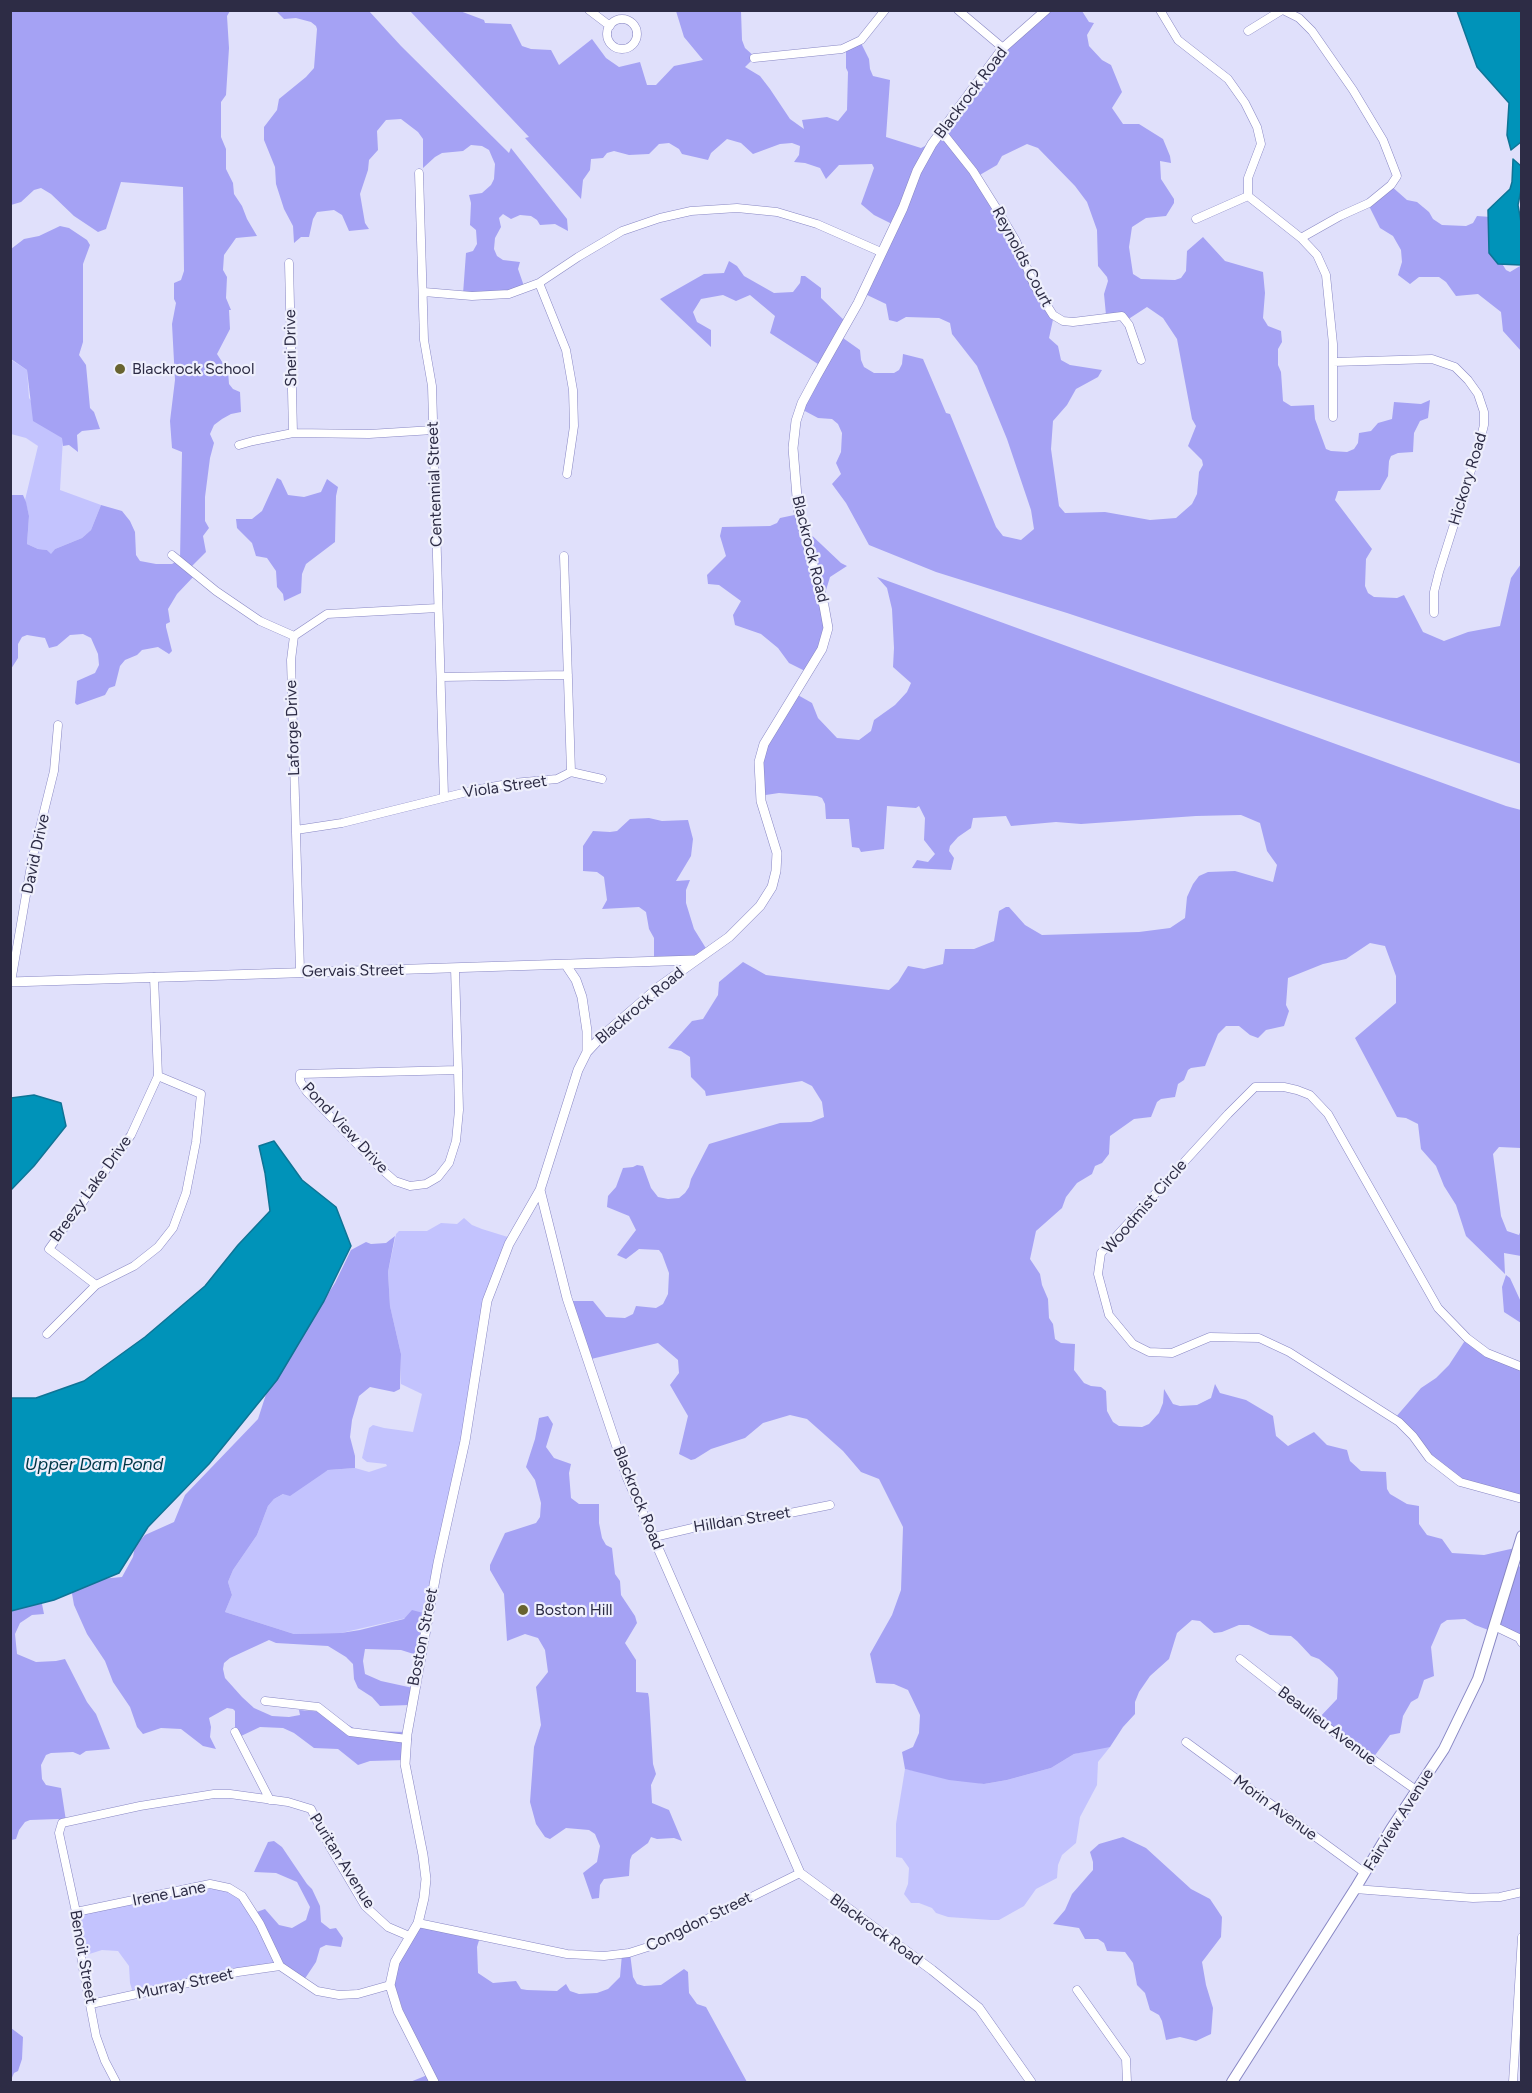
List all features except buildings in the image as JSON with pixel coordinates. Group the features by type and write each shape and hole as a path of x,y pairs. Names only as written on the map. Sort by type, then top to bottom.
{"main road":[{"name":"Fairview Avenue","path":"1232,2082 1444,1749 1461,1717 1478,1679 1521,1536"}],"street":[{"path":"589,10 610,26"},
{"path":"754,58 842,49 861,40 885,10"},
{"path":"958,10 1003,48"},
{"name":"Blackrock Road","path":"1031,2082 979,2008 932,1970 800,1873 627,1477 567,1298 540,1190 578,1070 587,1052 660,986 729,937 760,906 773,884 777,853 761,801 759,762 764,744 822,649 828,628 798,509 793,457 796,421 802,403 858,303 903,208 917,171 942,132 1003,48 1046,10"},
{"path":"1160,10 1178,40 1228,79 1253,119 1261,144 1248,178 1248,196"},
{"path":"1248,32 1283,10 1299,18 1312,31 1353,90 1383,140 1397,176 1391,185 1369,203 1301,238"},
{"name":"Reynolds Court","path":"942,132 973,171 1000,214 1016,241 1034,285 1053,315 1063,321 1073,322 1122,316 1129,326 1141,360"},
{"name":"Centennial Street","path":"419,174 424,340 432,386 444,796"},
{"path":"1196,219 1248,196"},
{"path":"1248,196 1301,238 1317,255 1326,275 1333,362 1333,417"},
{"path":"424,292 472,296 509,294 539,283 622,231 660,218 692,211 736,208 777,212 817,224 881,252"},
{"name":"Sheri Drive","path":"289,263 293,434"},
{"path":"539,283 566,350 573,390 574,426 567,474"},
{"name":"Hickory Road","path":"1333,362 1432,359 1455,367 1478,394 1484,412 1484,425 1439,572 1434,592 1434,613"},
{"path":"239,445 293,434 369,434 432,430"},
{"path":"172,555 216,591 260,621 294,636 327,614 438,608"},
{"path":"564,556 571,772 602,779"},
{"name":"Laforge Drive","path":"294,636 291,660 300,971"},
{"path":"441,677 568,675"},
{"name":"David Drive","path":"11,982 32,860 54,771 58,725"},
{"name":"Viola Street","path":"296,830 342,823 444,796 513,783 557,779 571,772"},
{"name":"Gervais Street","path":"11,982 695,960"},
{"path":"566,965 576,980 582,997 588,1031 587,1052"},
{"name":"Pond View Drive","path":"455,968 458,1070 459,1110 456,1140 449,1163 438,1177 426,1184 410,1186 395,1181 307,1092 300,1081 300,1074 458,1070"},
{"name":"Breezy Lake Drive","path":"96,1285 49,1249 70,1216 104,1175 131,1135 158,1076 154,977"},
{"path":"46,1334 96,1285 134,1266 158,1247 174,1228 186,1193 196,1142 201,1094 158,1076"},
{"name":"Woodmist Circle","path":"1521,1367 1486,1353 1467,1338 1438,1308 1328,1114 1310,1095 1297,1090 1284,1087 1255,1087 1101,1253 1098,1274 1109,1315 1133,1344 1149,1352 1172,1353 1210,1337 1259,1338 1289,1352 1400,1422 1429,1458 1460,1482 1521,1499"},
{"name":"Boston Street","path":"390,1985 395,1962 418,1923 424,1898 426,1879 423,1855 405,1764 412,1698 437,1564 465,1441 487,1301 509,1244 540,1190"},
{"name":"Hilldan Street","path":"654,1537 714,1523 775,1516 830,1505"},
{"path":"1494,1626 1519,1638 1521,1643"},
{"name":"Beaulieu Avenue","path":"1240,1659 1369,1758 1416,1790"},
{"path":"266,1701 318,1707 350,1732 407,1739"},
{"path":"235,1732 270,1800"},
{"name":"Morin Avenue","path":"1186,1742 1365,1873"},
{"name":"Puritan Avenue","path":"60,1828 62,1823 92,1816 214,1794 288,1802 311,1809 330,1847 365,1905 388,1927 409,1936"},
{"name":"Benoit Street","path":"60,1828 59,1833 76,1912 82,1964 96,2036 116,2082"},
{"name":"Congdon Street","path":"418,1923 567,1954 604,1956 629,1953 654,1945 800,1873"},
{"name":"Irene Lane","path":"76,1912 210,1884 229,1888 242,1896 260,1924 280,1966 317,1992 339,1995 358,1994 390,1985"},
{"path":"1355,1889 1473,1898 1500,1897 1521,1892"},
{"path":"1513,2082 1521,1937"},
{"name":"Murray Street","path":"91,2004 238,1972 280,1966"},
{"path":"390,1985 398,2011 434,2082"},
{"path":"1077,1990 1126,2059 1127,2082"}],"shaded area":[{"path":"11,11 230,11 227,16 229,48 226,95 221,102 221,137 226,149 226,169 233,183 234,194 257,236 236,238 224,255 223,270 227,277 226,298 231,310 229,310 230,329 217,354 228,371 229,384 240,392 241,412 222,419 214,425 210,434 214,443 205,497 205,521 209,528 203,536 206,552 190,568 195,575 177,594 168,609 170,622 166,624 166,627 172,651 169,654 158,647 142,650 125,660 120,666 115,686 109,688 105,695 77,705 75,703 77,681 95,673 99,665 98,654 91,638 83,634 70,635 57,646 49,648 45,638 27,635 22,637 18,644 18,658 11,669 11,495 23,495 26,502 29,516 27,544 47,550 51,554 55,549 82,538 91,530 101,505 122,511 130,521 135,532 136,555 140,561 172,564 180,559 182,452 172,448 170,421 175,380 172,324 176,303 174,283 181,280 184,271 183,187 121,182 106,229 98,232 74,216 51,194 41,188 34,190 21,202 11,205"},
{"path":"276,11 369,11 509,153 511,148 567,219 568,231 555,224 540,225 531,216 520,215 511,219 503,214 499,218 501,227 495,238 494,249 497,256 503,260 520,262 518,269 524,286 511,293 463,294 466,253 473,251 477,244 476,230 470,225 469,195 482,193 491,185 494,179 495,164 489,150 482,146 471,145 463,151 442,153 423,168 423,139 418,132 401,119 386,120 377,131 378,150 369,160 360,194 365,223 369,229 349,231 342,215 334,210 317,212 309,237 301,237 294,243 293,226 284,209 276,184 275,167 264,140 264,127 277,110 279,99 314,68 317,29 311,22 296,18 284,19"},
{"path":"410,11 460,11 484,20 485,23 511,24 522,46 551,50 559,65 592,39 606,58 619,67 640,62 647,85 656,85 674,66 703,60 684,37 676,11 741,11 742,40 745,48 755,57 745,67 760,76 790,119 804,129 802,120 827,117 838,121 847,110 846,50 860,41 869,59 873,76 890,80 886,137 921,148 939,139 1001,50 1045,11 1082,11 1089,22 1094,23 1087,35 1089,46 1102,60 1111,65 1122,92 1112,108 1123,124 1139,124 1163,139 1170,156 1171,163 1160,161 1161,179 1174,199 1174,203 1166,216 1146,218 1132,227 1129,247 1133,274 1141,279 1175,280 1181,278 1186,271 1187,251 1203,237 1225,261 1263,272 1265,293 1263,318 1268,326 1281,331 1282,342 1278,349 1278,365 1281,372 1283,401 1291,406 1314,405 1315,419 1326,449 1347,452 1354,449 1358,443 1359,433 1371,431 1378,423 1392,419 1394,402 1421,404 1430,400 1428,418 1420,421 1414,433 1413,452 1391,456 1388,476 1380,490 1338,491 1335,500 1372,549 1366,559 1365,586 1368,593 1374,597 1397,598 1404,595 1423,632 1444,641 1468,632 1500,626 1511,578 1521,564 1521,764 1067,613 936,572 869,545 846,503 832,484 841,474 836,463 841,452 842,433 838,424 832,419 818,418 803,410 821,366 770,333 775,316 750,295 736,301 723,295 701,299 693,312 697,322 711,330 711,347 660,299 704,274 724,273 729,261 737,266 744,276 774,293 793,292 800,283 801,276 805,276 821,288 821,298 847,323 843,338 860,350 864,367 874,373 894,373 902,364 903,354 923,359 946,413 950,414 996,527 1003,536 1021,540 1034,529 1031,510 1007,439 977,366 952,334 950,323 939,318 906,317 897,322 889,320 886,304 865,294 894,225 874,215 861,204 874,168 872,164 839,165 826,179 820,168 794,162 799,155 800,146 792,143 780,144 753,154 741,143 727,139 711,153 708,160 682,154 679,149 669,143 659,144 649,154 629,155 614,151 607,153 603,158 591,159 590,170 583,180 581,199 525,138 529,137","holes":["1027,144 1038,148 1075,186 1087,202 1097,230 1098,266 1108,281 1104,294 1106,315 1127,320 1147,307 1163,318 1177,339 1192,419 1196,426 1188,446 1202,460 1203,465 1199,472 1197,494 1192,504 1176,518 1150,520 1105,512 1065,513 1059,506 1051,449 1053,421 1067,405 1076,389 1098,377 1102,370 1070,365 1061,360 1058,346 1049,338 1054,315 1034,284 1016,238 978,176 997,165 1002,156"]},
{"path":"1390,185 1407,200 1417,202 1442,225 1466,226 1473,223 1477,216 1491,217 1492,247 1506,270 1510,272 1520,266 1521,262 1521,351 1503,331 1501,312 1478,294 1456,296 1446,282 1439,277 1419,277 1410,284 1398,275 1402,262 1401,250 1393,236 1380,228 1368,204"},
{"path":"60,226 69,228 87,240 90,245 83,264 83,342 79,355 86,365 90,408 94,412 100,429 82,431 77,435 78,452 69,445 63,446 62,438 33,421 27,370 11,359 11,249 24,239 39,236"},
{"path":"10,359 27,370 29,398 55,433 63,438 60,490 101,505 91,530 82,538 55,549 51,555 47,550 27,544 29,516 25,500 38,446 26,438 11,434"},
{"path":"277,478 281,480 288,495 304,497 321,492 327,479 338,487 335,542 306,564 302,574 301,593 284,601 283,594 277,587 276,571 267,558 256,556 252,543 237,528 236,519 252,519 262,511"},
{"path":"799,514 804,528 847,566 830,577 823,600 827,631 807,672 789,663 778,648 761,634 735,625 733,615 741,601 719,585 708,584 707,575 726,556 720,536 722,527 770,526 777,523 780,518"},
{"path":"877,577 1521,810 1521,1148 1499,1147 1493,1154 1501,1216 1507,1231 1519,1235 1521,1230 1521,1256 1504,1253 1505,1274 1466,1236 1456,1205 1444,1186 1436,1166 1421,1149 1418,1124 1406,1118 1397,1117 1355,1038 1396,1003 1396,976 1385,946 1370,943 1346,959 1323,964 1288,978 1286,1005 1289,1011 1284,1026 1266,1030 1258,1038 1239,1026 1226,1026 1218,1034 1205,1066 1188,1070 1184,1080 1178,1084 1175,1097 1161,1099 1157,1102 1151,1117 1134,1119 1110,1136 1109,1154 1102,1163 1095,1166 1092,1174 1077,1183 1066,1197 1062,1208 1036,1231 1030,1259 1040,1274 1048,1299 1049,1318 1053,1324 1055,1339 1061,1343 1075,1344 1074,1370 1084,1383 1101,1387 1106,1391 1107,1411 1113,1422 1119,1426 1142,1427 1149,1424 1159,1413 1163,1403 1164,1389 1173,1404 1197,1405 1211,1398 1215,1384 1220,1393 1246,1400 1273,1416 1276,1436 1288,1446 1314,1432 1327,1445 1347,1450 1350,1461 1361,1471 1386,1472 1387,1489 1390,1494 1407,1504 1419,1506 1419,1524 1427,1535 1442,1539 1452,1553 1484,1555 1515,1548 1515,1565 1521,1567 1521,1641 1496,1626 1491,1631 1465,1619 1447,1620 1441,1624 1431,1647 1434,1676 1424,1680 1418,1698 1411,1702 1403,1716 1400,1733 1390,1735 1373,1758 1319,1718 1337,1699 1338,1678 1333,1671 1319,1659 1311,1656 1291,1636 1270,1635 1249,1625 1239,1625 1214,1633 1200,1621 1192,1620 1177,1633 1169,1659 1150,1676 1139,1692 1135,1702 1135,1714 1110,1747 1074,1754 1051,1768 984,1784 949,1780 905,1769 902,1752 913,1747 919,1733 920,1715 908,1690 894,1684 876,1683 870,1654 892,1615 901,1590 903,1527 879,1479 861,1472 843,1451 807,1419 790,1415 763,1423 745,1438 711,1449 691,1460 679,1454 688,1416 670,1385 679,1373 678,1360 658,1343 587,1360 570,1301 593,1301 606,1317 625,1318 633,1314 636,1306 656,1308 663,1304 668,1294 669,1273 659,1250 639,1249 626,1259 617,1255 636,1230 629,1216 607,1207 608,1196 616,1187 623,1168 643,1166 651,1188 658,1197 679,1198 689,1187 709,1144 780,1123 811,1122 824,1117 822,1102 812,1086 802,1081 706,1096 705,1091 691,1077 690,1057 681,1051 668,1048 692,1021 703,1019 718,995 719,982 743,962 766,975 889,990 898,982 908,966 924,969 943,964 945,949 974,949 994,941 999,911 1006,907 1009,907 1025,925 1042,935 1139,932 1170,928 1185,918 1187,897 1193,884 1199,876 1208,872 1235,871 1273,882 1277,865 1267,851 1260,823 1241,815 1081,824 1056,822 1011,826 1006,816 973,818 971,828 950,846 949,851 954,858 951,870 912,868 917,860 928,862 935,854 924,840 925,818 919,806 916,808 887,806 884,849 861,852 859,848 852,847 849,819 826,819 825,804 822,798 779,793 759,796 758,762 796,694 812,703 818,718 837,738 859,740 871,731 874,720 895,705 907,692 911,683 893,667 892,609 887,588"},
{"path":"649,818 662,821 688,820 693,839 691,856 676,881 690,880 686,890 686,903 694,929 707,950 696,959 654,960 654,938 649,929 646,912 639,907 602,909 607,900 604,877 597,872 583,871 583,846 593,831 617,831 630,819"},
{"path":"464,1218 472,1225 511,1238 487,1300 428,1613 341,1633 294,1634 225,1612 232,1595 228,1582 233,1570 257,1535 268,1506 274,1499 328,1470 355,1468 369,1472 387,1466 367,1462 362,1458 369,1428 373,1425 413,1432 422,1394 401,1384 401,1354 390,1306 388,1272 396,1234 399,1231 427,1231 441,1223 457,1224"},
{"path":"395,1236 388,1272 390,1306 401,1354 400,1389 394,1392 370,1387 359,1396 350,1437 355,1456 355,1468 328,1470 290,1496 283,1494 274,1499 268,1506 257,1535 233,1570 228,1582 232,1595 225,1612 294,1634 341,1633 360,1630 404,1619 412,1610 427,1614 420,1656 401,1650 365,1649 363,1661 365,1674 381,1681 413,1688 410,1705 380,1706 372,1697 358,1688 354,1679 353,1664 328,1646 276,1643 269,1640 230,1658 224,1663 223,1669 225,1678 242,1697 254,1708 272,1716 300,1715 299,1710 325,1712 359,1731 408,1732 405,1760 370,1761 358,1765 338,1749 314,1748 283,1728 260,1727 239,1737 235,1732 235,1711 227,1708 209,1718 210,1737 216,1749 203,1746 181,1729 161,1728 143,1734 137,1727 130,1707 113,1682 105,1661 87,1634 74,1605 71,1588 89,1580 122,1577 133,1557 135,1546 145,1535 174,1522 185,1495 258,1419 268,1388 277,1371 335,1283 351,1250 366,1242 386,1243"},
{"path":"1506,1275 1510,1278 1521,1302 1521,1323 1504,1312 1502,1287"},
{"path":"1466,1339 1521,1367 1521,1496 1462,1480 1437,1461 1395,1418 1421,1388 1449,1365"},
{"path":"548,1416 553,1424 546,1447 554,1458 571,1464 569,1473 571,1498 579,1504 599,1504 602,1538 606,1545 612,1548 615,1574 620,1581 621,1595 635,1616 637,1623 625,1643 636,1660 636,1692 648,1693 649,1698 653,1764 656,1774 651,1785 652,1803 669,1810 682,1841 674,1838 651,1837 648,1843 632,1855 629,1876 604,1879 600,1885 599,1898 592,1899 583,1873 597,1862 600,1846 595,1834 589,1830 566,1828 550,1839 545,1837 536,1824 530,1802 534,1747 541,1725 536,1687 548,1672 545,1650 538,1638 525,1634 507,1641 504,1594 490,1570 490,1565 505,1533 536,1523 540,1517 541,1503 535,1480 526,1467 539,1418"},
{"path":"41,1599 44,1614 32,1615 20,1623 15,1634 17,1654 36,1662 65,1659 87,1702 96,1714 110,1749 86,1751 80,1755 73,1752 46,1755 41,1765 42,1779 46,1785 61,1788 66,1821 30,1820 25,1822 19,1830 16,1839 11,1840 11,1609"},
{"path":"1110,1747 1098,1762 1097,1785 1080,1817 1076,1843 1062,1855 1057,1878 1036,1889 1024,1906 999,1920 948,1917 919,1903 911,1903 904,1894 908,1884 909,1868 902,1858 896,1857 896,1824 905,1769 984,1784 1051,1768 1074,1754"},
{"path":"1123,1837 1146,1848 1191,1889 1210,1899 1222,1917 1221,1937 1202,1962 1213,2008 1211,2034 1196,2041 1180,2037 1166,2040 1162,2021 1159,2015 1150,2010 1145,1993 1137,1985 1133,1963 1125,1952 1107,1951 1104,1943 1098,1939 1085,1939 1079,1928 1053,1924 1065,1910 1072,1894 1093,1870 1090,1852 1099,1844"},
{"path":"274,1841 282,1847 312,1889 320,1906 321,1922 330,1929 336,1928 343,1938 341,1947 326,1945 320,1948 316,1962 304,1980 279,1965 254,1913 265,1909 279,1925 292,1928 306,1920 310,1907 297,1882 276,1873 254,1872 268,1842"},
{"path":"200,1886 238,1892 279,1965 133,1993 129,1966 118,1951 102,1950 83,1956 77,1911"},
{"path":"416,1925 480,1937 477,1947 478,1973 493,1983 516,1981 521,1989 527,1990 557,1991 566,1984 570,1991 579,1994 597,1993 608,1989 620,1977 622,1954 630,1953 633,1977 637,1984 644,1986 661,1985 684,1969 688,1972 689,1993 697,2004 706,2007 747,2082 410,2082 430,2074 410,2032 392,1977"},
{"path":"11,2028 23,2037 22,2059 18,2071 14,2073 11,2080"}],"water":[{"path":"1457,11 1521,11 1521,142 1511,150 1507,135 1509,103 1477,67"},
{"path":"1513,159 1521,166 1521,190 1518,205 1521,222 1521,265 1498,264 1489,253 1488,210 1510,189"},
{"path":"34,1095 61,1103 66,1126 34,1166 11,1190 11,1098"},
{"name":"Upper Dam Pond","path":"274,1141 302,1180 336,1207 351,1246 324,1301 277,1380 209,1464 148,1527 119,1573 54,1600 11,1611 11,1398 36,1398 84,1381 145,1337 205,1286 238,1245 270,1211 259,1146"}],"place":[{"name":"Blackrock School","path":"120,369"},
{"name":"Boston Hill","path":"523,1610"}]}
